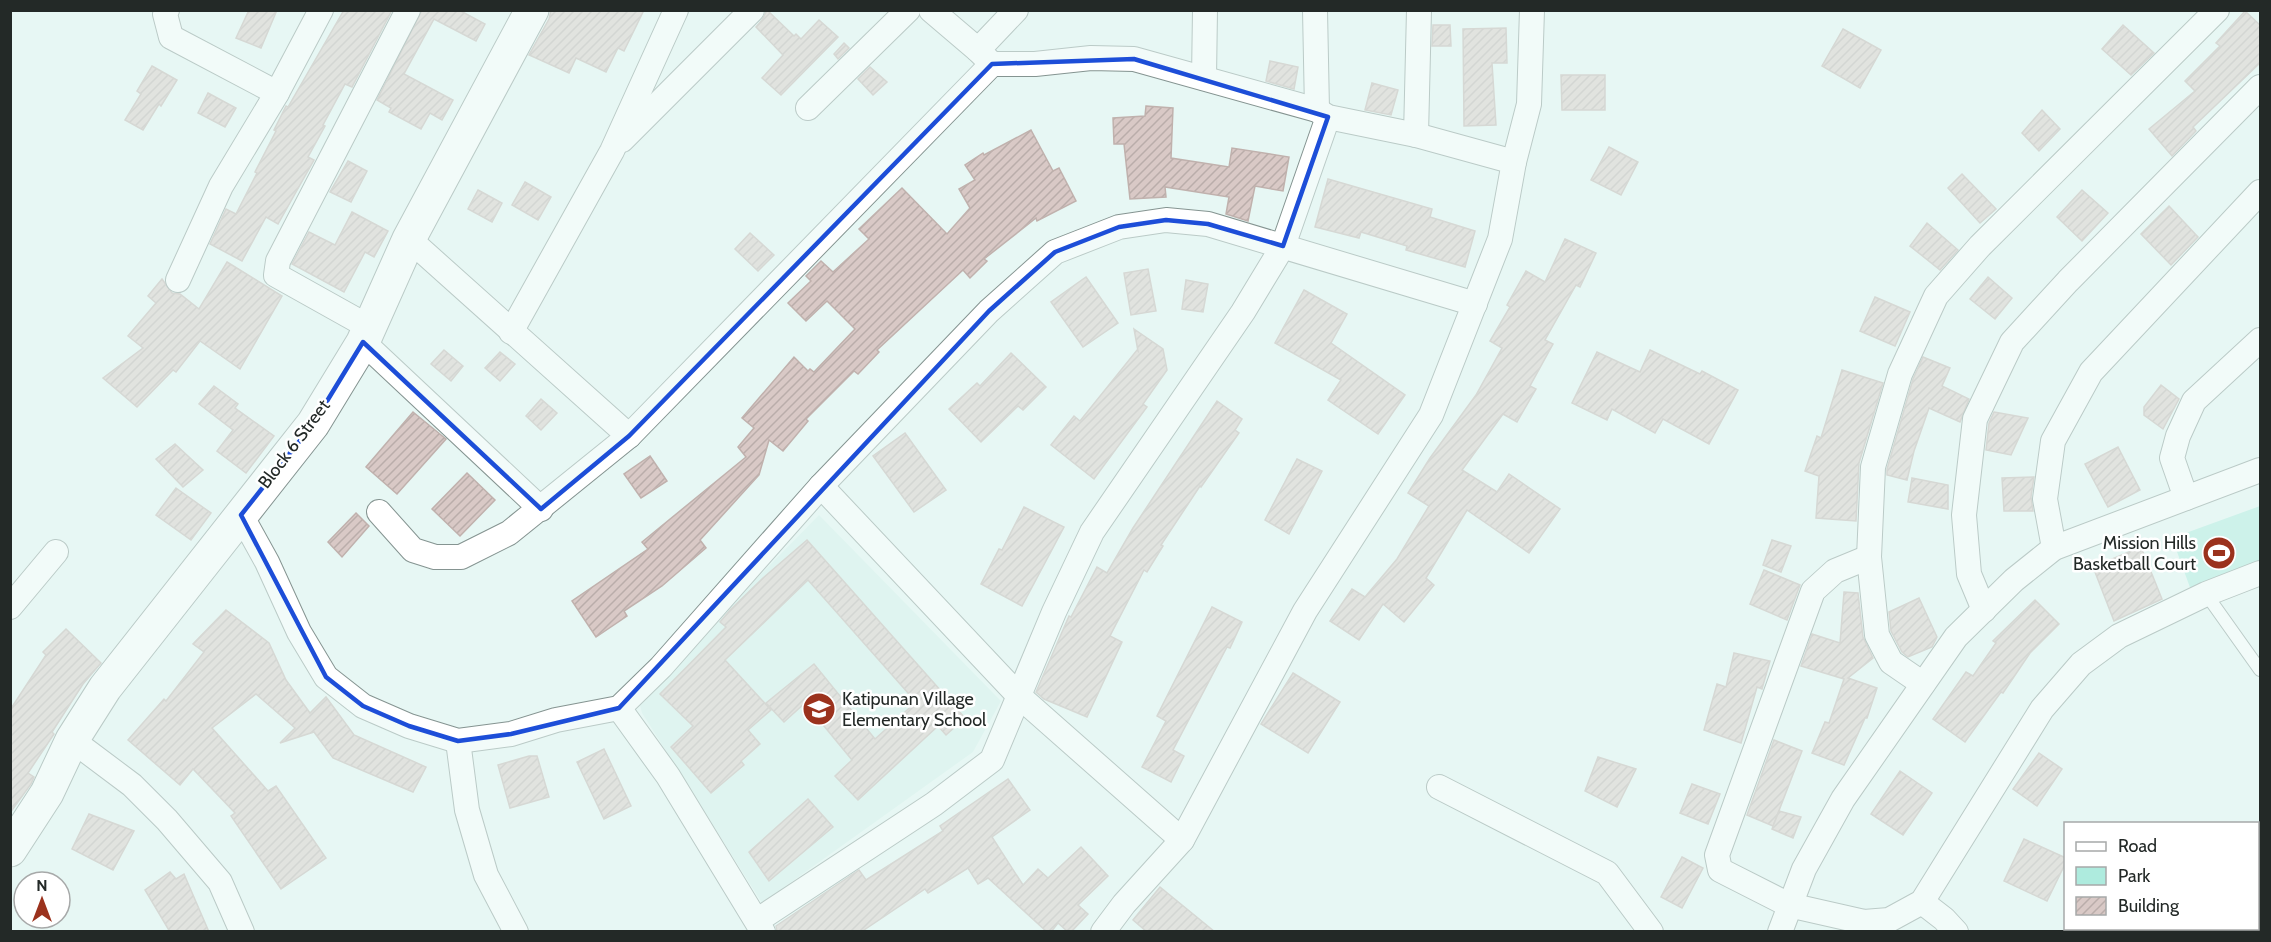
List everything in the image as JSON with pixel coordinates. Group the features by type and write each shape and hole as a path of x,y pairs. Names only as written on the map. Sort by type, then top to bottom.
{"street":[{"path":"167,10 165,14 171,38 277,93"},
{"path":"178,280 221,186 277,93 321,10"},
{"path":"408,10 278,261 276,275 366,334 541,509"},
{"name":"Block 6 Street","path":"10,850 47,793 72,740 105,688 313,424 366,334 409,239 532,10"},
{"path":"511,332 612,151 676,10"},
{"path":"612,151 752,10"},
{"path":"808,108 908,10"},
{"path":"931,10 985,57 1035,64 1091,58 1134,59 1322,114 1416,135 1514,162"},
{"path":"379,512 412,550 435,557 461,557 509,534 541,509 629,436 985,57 1016,10"},
{"path":"1204,78 1205,10"},
{"path":"619,708 668,776 761,926 934,804 992,760 1054,612 1092,532 1243,312 1283,246 1322,114 1315,10"},
{"path":"1416,135 1419,10"},
{"path":"1103,932 1124,904 1182,840 1305,611 1431,415 1500,239 1514,162 1529,104 1532,10"},
{"path":"1923,684 1891,662 1877,635 1869,557 1873,467 1900,374 1936,296 1980,246 2217,10"},
{"path":"1984,610 1969,574 1964,515 1976,419 2012,342 2068,281 2260,87"},
{"path":"2054,548 2045,499 2053,441 2091,372 2260,192"},
{"path":"241,514 267,562 299,632 326,677 363,706 409,726 458,741 511,734 556,720 619,708 661,667 821,486 989,311 1055,252 1119,227 1166,220 1208,224 1475,304"},
{"path":"409,239 629,436"},
{"path":"2186,498 2172,458 2178,436 2194,401 2260,340"},
{"path":"1780,932 1804,869 1843,799 1956,637 2014,580 2054,548 2260,470"},
{"path":"821,486 1020,697 1182,840"},
{"path":"10,607 56,552"},
{"path":"1869,557 1835,571 1813,591 1717,855 1720,870 1789,905 1864,922 1889,920 1922,902 2042,710 2081,664 2119,636 2206,594 2260,573"},
{"path":"72,740 132,785 167,820 220,882 242,932"},
{"path":"458,741 467,810 486,875 516,932"},
{"path":"1439,787 1607,873 1651,932"},
{"path":"1922,902 1944,919 1956,932"}],"lane":[{"path":"2206,594 2260,670"}],"highlighted area":[{"path":"1134,59 1328,117 1283,246 1208,224 1166,220 1119,227 1055,252 989,311 619,708 511,734 458,741 409,726 363,706 326,677 241,515 313,424 363,342 541,509 629,436 992,64"}],"shaded area":[{"name":"Katipunan Village Elementary School","path":"819,515 1001,701 973,752 762,903 642,713 640,705 713,623"}],"green space":[{"name":"Mission Hills Basketball Court","path":"2260,506 2260,567 2192,593 2172,538"}],"building":[{"path":"249,10 277,10 261,48 236,38"},
{"path":"344,10 392,10 352,87 345,84 323,125 325,126 308,157 314,160 278,224 266,217 242,261 210,244 226,209 236,214 257,173 255,172 286,106 288,107"},
{"path":"422,10 459,10 485,24 476,41 434,19 404,74 453,100 442,120 430,113 421,129 389,112 391,108 377,100"},
{"path":"551,10 644,10 624,51 618,48 606,72 576,58 569,73 529,55 549,19"},
{"path":"767,10 794,36 796,34 801,39 819,20 838,37 781,95 762,78 783,55 756,27"},
{"path":"2245,11 2260,25 2260,63 2193,127 2196,131 2172,156 2149,129 2195,91 2185,81 2220,46 2216,43"},
{"path":"1433,25 1450,25 1451,46 1432,46"},
{"path":"2123,25 2154,53 2131,75 2102,49"},
{"path":"1506,28 1507,63 1492,63 1496,125 1464,126 1463,29"},
{"path":"1843,29 1881,50 1860,88 1822,66"},
{"path":"844,43 849,48 838,59 834,54"},
{"path":"1270,61 1298,67 1294,89 1266,81"},
{"path":"152,66 177,80 143,130 125,120 141,94 137,91"},
{"path":"870,67 887,82 873,95 858,79"},
{"path":"1561,75 1605,75 1605,110 1562,110"},
{"path":"1372,83 1398,90 1391,115 1365,110"},
{"path":"208,93 236,108 225,127 198,113"},
{"path":"1146,106 1173,108 1171,158 1229,167 1232,148 1289,157 1283,191 1255,186 1248,221 1226,214 1229,197 1165,187 1166,197 1130,199 1124,144 1114,144 1113,118 1145,116"},
{"path":"2042,110 2060,129 2039,151 2022,133"},
{"path":"1031,130 1053,171 1059,168 1076,201 1037,221 1036,218 984,259 987,261 970,278 963,270 877,350 879,352 858,374 854,371 806,419 808,421 783,451 769,440 759,475 700,540 706,548 662,586 624,611 627,616 596,637 572,601 648,549 642,542 746,457 738,447 754,428 742,418 794,357 808,371 810,369 814,372 855,329 827,301 806,321 788,303 811,281 806,276 821,261 833,272 869,239 859,229 902,188 947,234 970,208 959,189 975,180 965,165 983,153 984,155"},
{"path":"1609,147 1638,162 1621,195 1591,180"},
{"path":"348,161 367,171 351,202 330,192"},
{"path":"1962,174 1996,209 1980,223 1948,188"},
{"path":"1328,179 1432,209 1430,217 1475,231 1465,267 1406,250 1407,246 1361,232 1359,238 1315,227"},
{"path":"525,182 551,197 538,220 512,205"},
{"path":"478,190 502,203 492,222 468,209"},
{"path":"2082,190 2108,213 2082,241 2057,217"},
{"path":"2169,206 2198,237 2171,265 2141,234"},
{"path":"352,212 388,231 374,257 365,252 344,292 292,264 309,232 335,245"},
{"path":"1927,223 1958,250 1940,270 1910,246"},
{"path":"750,233 774,255 758,271 735,249"},
{"path":"1565,239 1596,253 1580,287 1576,285 1545,340 1553,344 1530,386 1536,389 1517,422 1503,414 1462,470 1497,492 1509,474 1560,509 1529,553 1467,510 1426,578 1434,585 1404,622 1383,604 1359,640 1330,621 1352,589 1365,597 1397,559 1429,506 1408,493 1430,458 1476,395 1502,348 1490,341 1510,307 1507,305 1526,271 1545,282"},
{"path":"227,262 282,296 240,369 200,341 176,372 173,370 137,407 103,378 143,348 128,336 156,303 148,296 162,279 172,293 180,294 199,309"},
{"path":"1148,269 1156,311 1131,315 1124,273"},
{"path":"1086,277 1118,323 1083,347 1051,302"},
{"path":"1988,277 2012,298 1995,319 1970,299"},
{"path":"1186,280 1208,284 1203,312 1182,309"},
{"path":"1304,290 1347,314 1331,343 1405,395 1378,434 1328,400 1341,380 1275,343"},
{"path":"1875,297 1910,312 1895,346 1860,331"},
{"path":"1134,329 1163,349 1167,370 1143,404 1147,407 1094,479 1051,445 1074,416 1080,421 1138,351"},
{"path":"444,350 463,366 451,381 431,364"},
{"path":"1650,350 1700,374 1702,371 1738,390 1709,444 1663,419 1655,433 1612,409 1607,420 1572,403 1597,352 1640,372"},
{"path":"500,352 515,364 500,381 485,368"},
{"path":"1011,353 1046,387 1023,410 1018,406 981,442 949,409 977,383 980,386"},
{"path":"1923,357 1950,368 1942,386 1969,399 1960,422 1929,408 1907,480 1887,475 1887,469 1913,379"},
{"path":"1842,370 1883,383 1859,463 1856,521 1816,518 1819,476 1805,471 1817,436 1821,438"},
{"path":"2161,385 2179,399 2163,429 2144,415 2144,407"},
{"path":"214,386 238,404 235,408 274,436 246,473 217,451 233,430 199,404"},
{"path":"541,399 557,413 541,430 526,416"},
{"path":"1217,401 1242,419 1235,430 1239,433 1200,486 1161,545 1163,546 1147,572 1144,570 1110,636 1122,642 1087,717 1044,699 1036,692 1069,616 1071,617 1097,567 1107,573 1133,528"},
{"path":"413,412 446,439 397,494 366,467"},
{"path":"1994,412 2028,418 2011,455 1986,450 1989,423"},
{"path":"905,433 946,490 914,512 873,456"},
{"path":"175,444 203,470 183,487 156,459"},
{"path":"2118,447 2140,490 2108,507 2085,464"},
{"path":"650,456 667,481 641,498 624,474"},
{"path":"1297,459 1322,471 1289,534 1265,520"},
{"path":"467,473 495,500 460,536 432,509"},
{"path":"2034,477 2031,497 2033,511 2004,511 2002,478"},
{"path":"1912,478 1948,485 1948,509 1908,502"},
{"path":"176,488 211,513 191,540 156,515"},
{"path":"1024,507 1064,527 1022,606 981,584"},
{"path":"356,513 369,526 342,557 328,542"},
{"path":"807,540 965,718 946,735 938,726 858,800 835,776 852,760 805,703 784,722 766,703 814,664 875,739 916,702 808,580 725,660 771,710 748,730 760,744 741,761 744,765 711,793 671,747 693,726 660,694 726,627 720,622 730,610"},
{"path":"1772,540 1791,546 1781,572 1763,565"},
{"path":"2141,547 2162,599 2114,621 2093,567"},
{"path":"1764,570 1800,585 1787,620 1750,604"},
{"path":"1844,592 1858,593 1863,637 1873,658 1848,678 1877,688 1867,718 1844,765 1812,753 1825,722 1829,723 1844,679 1801,666 1812,634 1840,643"},
{"path":"1919,598 1937,637 1932,647 1908,657 1902,652 1891,631 1889,612"},
{"path":"2035,600 2059,624 2030,653 1965,742 1933,719 1966,672 1973,676 1996,643 1993,641"},
{"path":"1212,607 1242,622 1173,750 1184,756 1171,782 1142,767 1166,721 1157,716"},
{"path":"226,610 269,643 286,680 310,713 326,697 354,735 426,767 413,792 333,758 314,732 280,743 295,728 256,694 212,728 268,791 276,786 326,858 281,889 231,816 235,813 193,769 180,785 128,740 164,699 166,701 204,652 193,644"},
{"path":"66,629 101,663 83,684 52,732 54,734 28,773 34,777 31,784 10,813 10,710 46,655 43,652"},
{"path":"1734,653 1770,661 1762,689 1757,687 1741,743 1704,730 1717,684 1726,687"},
{"path":"1293,673 1340,702 1308,753 1261,724"},
{"path":"1774,740 1802,751 1773,826 1747,815"},
{"path":"604,749 631,806 604,819 577,762"},
{"path":"2039,753 2062,769 2037,806 2013,789"},
{"path":"537,756 549,797 510,808 498,765"},
{"path":"1598,757 1636,769 1617,807 1585,791"},
{"path":"1900,771 1932,793 1903,835 1871,814"},
{"path":"1008,779 1030,810 992,837 1023,885 1038,869 1048,878 1081,847 1108,876 1078,905 1088,914 1071,932 1058,923 1051,932 1047,932 988,878 978,884 968,868 928,893 925,889 861,932 777,932 776,926 859,870 866,880 943,831 940,826"},
{"path":"1692,784 1720,794 1708,824 1680,813"},
{"path":"808,799 833,827 769,881 749,852"},
{"path":"1779,811 1801,817 1793,838 1772,829"},
{"path":"89,814 134,831 113,870 72,849"},
{"path":"2024,839 2064,857 2064,866 2047,901 2004,881"},
{"path":"1682,857 1703,868 1682,908 1661,897"},
{"path":"170,872 176,879 184,874 209,932 170,932 145,890"},
{"path":"1160,887 1215,932 1147,932 1133,920"}],"place":[{"name":"Mission Hills Basketball Court","path":"2219,553"},
{"name":"Katipunan Village Elementary School","path":"819,709"}]}
